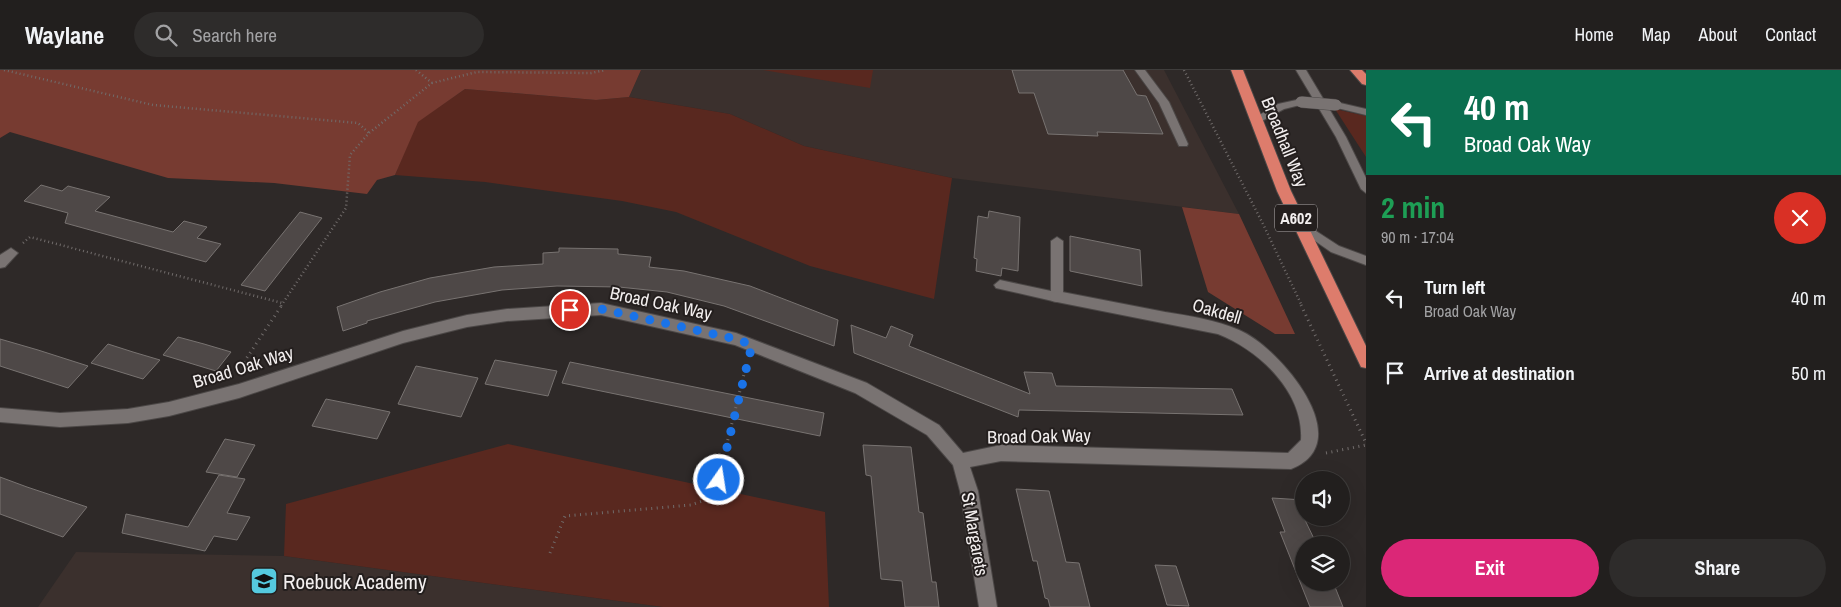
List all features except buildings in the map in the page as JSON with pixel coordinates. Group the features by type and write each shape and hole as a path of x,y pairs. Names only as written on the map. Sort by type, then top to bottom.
{"highway":[{"name":"Broadhall Way","path":"1237,70 1299,224 1366,362"},
{"path":"1356,70 1366,81"}],"street":[{"path":"0,262 11,253"},
{"name":"Oakdell","path":"1057,297 1219,328 1239,335 1255,346 1284,374 1306,414 1310,432 1308,442 1291,461"},
{"name":"Broad Oak Way","path":"0,415 60,420 128,416 169,409 239,391 403,338 467,321 507,314 601,309 736,339 861,388 933,430 960,461 1001,453 1291,461"},
{"name":"St Margarets","path":"960,461 969,492 988,607"}],"lane":[{"path":"1140,70 1164,102 1183,144"},
{"path":"1300,70 1340,137 1366,189"},
{"path":"1256,120 1281,106 1300,102 1336,105 1366,112"},
{"path":"1299,224 1336,249 1366,261"},
{"path":"1057,241 1057,297"},
{"name":"Oakdell","path":"1000,285 1057,297"}],"path":[{"path":"4,70 153,105 358,123 369,133"},
{"path":"416,70 432,84"},
{"path":"239,391 246,359 346,208 350,155 369,133 432,84 477,72 591,74 606,70"},
{"path":"1184,70 1263,224 1366,443"},
{"path":"11,253 30,237 282,303"},
{"path":"550,553 566,516 691,505 705,500 715,492 752,345"}],"shaded area":[{"path":"0,70 641,70 629,97 596,100 465,89 418,122 395,175 377,180 367,194 274,183 168,178 10,132 0,138"},
{"path":"641,70 1164,70 1239,214 952,178 804,146 730,114 629,97"},
{"path":"763,70 873,70 870,88"},
{"path":"465,89 596,100 629,97 730,114 804,146 952,178 934,299 810,266 676,212 622,201 485,182 395,175 417,122"},
{"path":"1335,109 1366,116 1366,157"},
{"path":"1182,207 1239,214 1295,334 1275,334 1208,292"},
{"path":"508,444 825,512 829,607 663,607 284,556 286,504"},
{"name":"Roebuck Academy","path":"76,552 284,556 663,607 38,607"}],"place":[{"name":"Roebuck Academy","path":"264,581"}],"route":[{"path":"570,310 601,309 736,339 752,345 719,480"}]}
